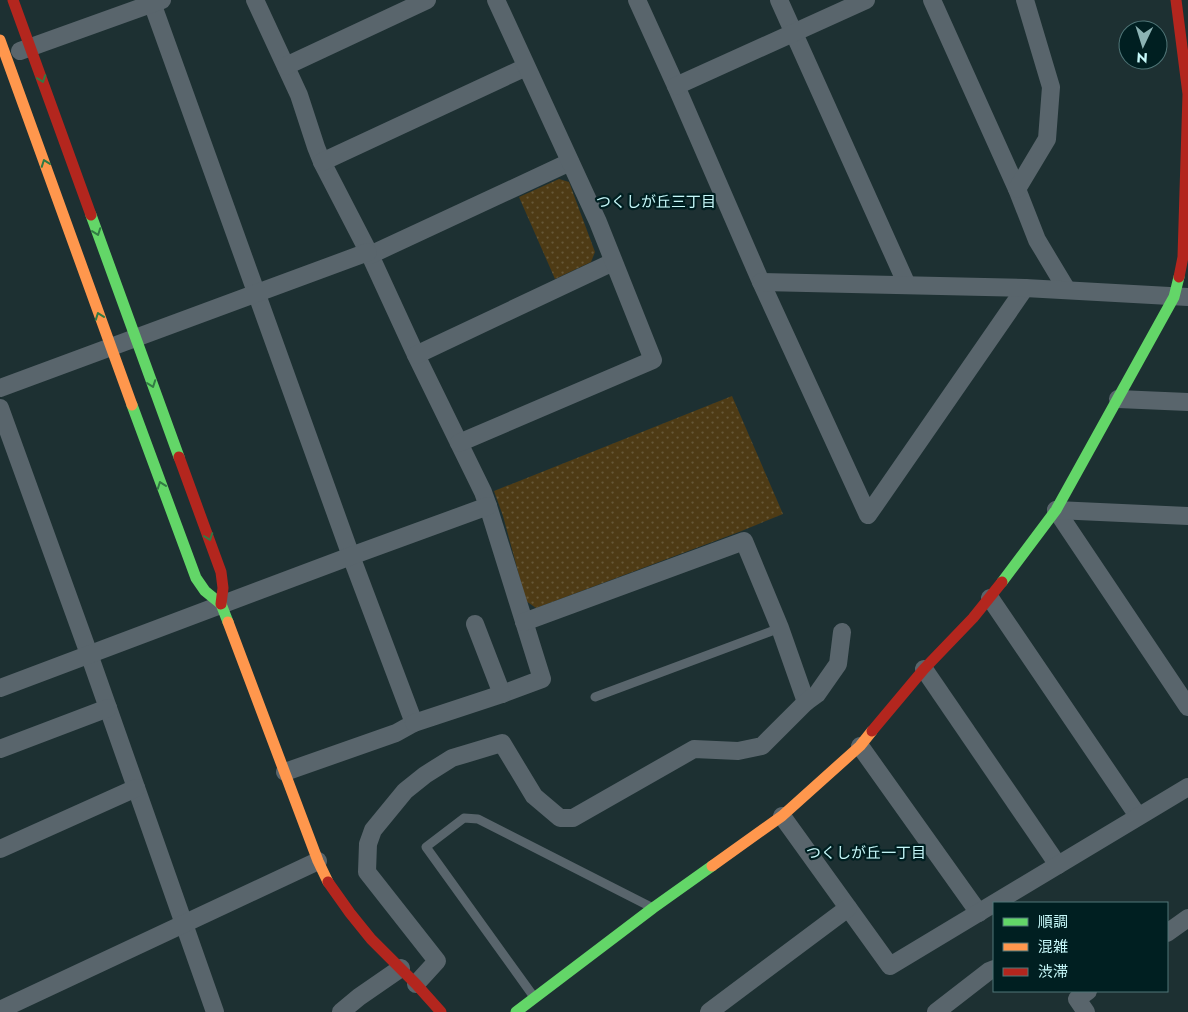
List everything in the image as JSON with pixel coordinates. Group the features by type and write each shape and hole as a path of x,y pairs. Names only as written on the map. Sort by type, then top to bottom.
{"street":[{"path":"13,0 222,572 221,604 318,861 328,882 371,939 442,1012"},
{"path":"255,0 299,95 322,162 369,254 483,492 542,679 414,723 396,733 286,772"},
{"path":"286,66 427,0"},
{"path":"459,443 653,360 598,222 496,0"},
{"path":"637,0 761,282 868,515 1025,288"},
{"path":"779,0 907,285"},
{"path":"676,86 866,0"},
{"path":"932,0 1017,189 1037,240 1067,290"},
{"path":"1017,189 1047,139 1051,87 1025,0"},
{"path":"516,1012 653,908 782,816 860,746 924,669 990,598 1056,510 1118,399 1181,297 1188,94 1176,0"},
{"path":"221,604 205,591 196,578 2,51 30,48 155,1 351,556 414,723"},
{"path":"322,162 526,67"},
{"path":"0,388 257,293 369,254 570,162"},
{"path":"416,355 613,262"},
{"path":"761,282 1025,288 1181,297"},
{"path":"1118,399 1188,402"},
{"path":"0,408 215,1012"},
{"path":"0,688 488,506"},
{"path":"1056,510 1188,516"},
{"path":"1056,510 1188,707"},
{"path":"524,622 744,541 780,628 806,702"},
{"path":"990,598 1138,816"},
{"path":"475,624 502,694"},
{"path":"416,984 438,961 367,872 368,844 373,830 405,791 425,775 452,758 502,743 534,796 560,818 573,818 694,749 738,751 762,746 816,694 838,664 842,632"},
{"path":"924,669 1058,865"},
{"path":"0,749 108,708"},
{"path":"860,746 979,912"},
{"path":"996,902 1188,786"},
{"path":"0,849 136,788"},
{"path":"782,816 890,966 993,904"},
{"path":"0,1010 318,861"},
{"path":"709,1012 848,908"},
{"path":"1168,933 1188,918"},
{"path":"342,1012 359,997 401,968"},
{"path":"936,1012 993,969"},
{"path":"1086,1012 1077,999 1087,992"}],"lane":[{"path":"595,697 780,628"},
{"path":"534,998 426,847 464,818 478,819 653,908"}],"shaded area":[{"path":"559,179 569,182 595,252 591,262 555,279 519,197"},
{"path":"732,396 783,514 536,608 526,601 503,516 494,491"}],"traffic: fast":[{"path":"91,215 179,457"},
{"path":"1002,582 1056,510 1174,297 1179,277"},
{"path":"132,405 196,578 205,591 221,604 228,622"},
{"path":"516,1012 653,908 712,866"}],"traffic: slow":[{"path":"0,40 132,405"},
{"path":"228,622 318,861 328,882"},
{"path":"712,866 782,816 860,746 872,731"}],"traffic: jam":[{"path":"13,0 91,215"},
{"path":"1176,0 1188,94 1183,257 1179,277"},
{"path":"179,457 221,572 223,588 221,604"},
{"path":"872,731 924,669 973,618 1002,582"},
{"path":"328,882 371,939 441,1012"}],"district":[{"name":"つくしが丘三丁目","path":"656,202"},
{"name":"つくしが丘一丁目","path":"866,853"}]}
